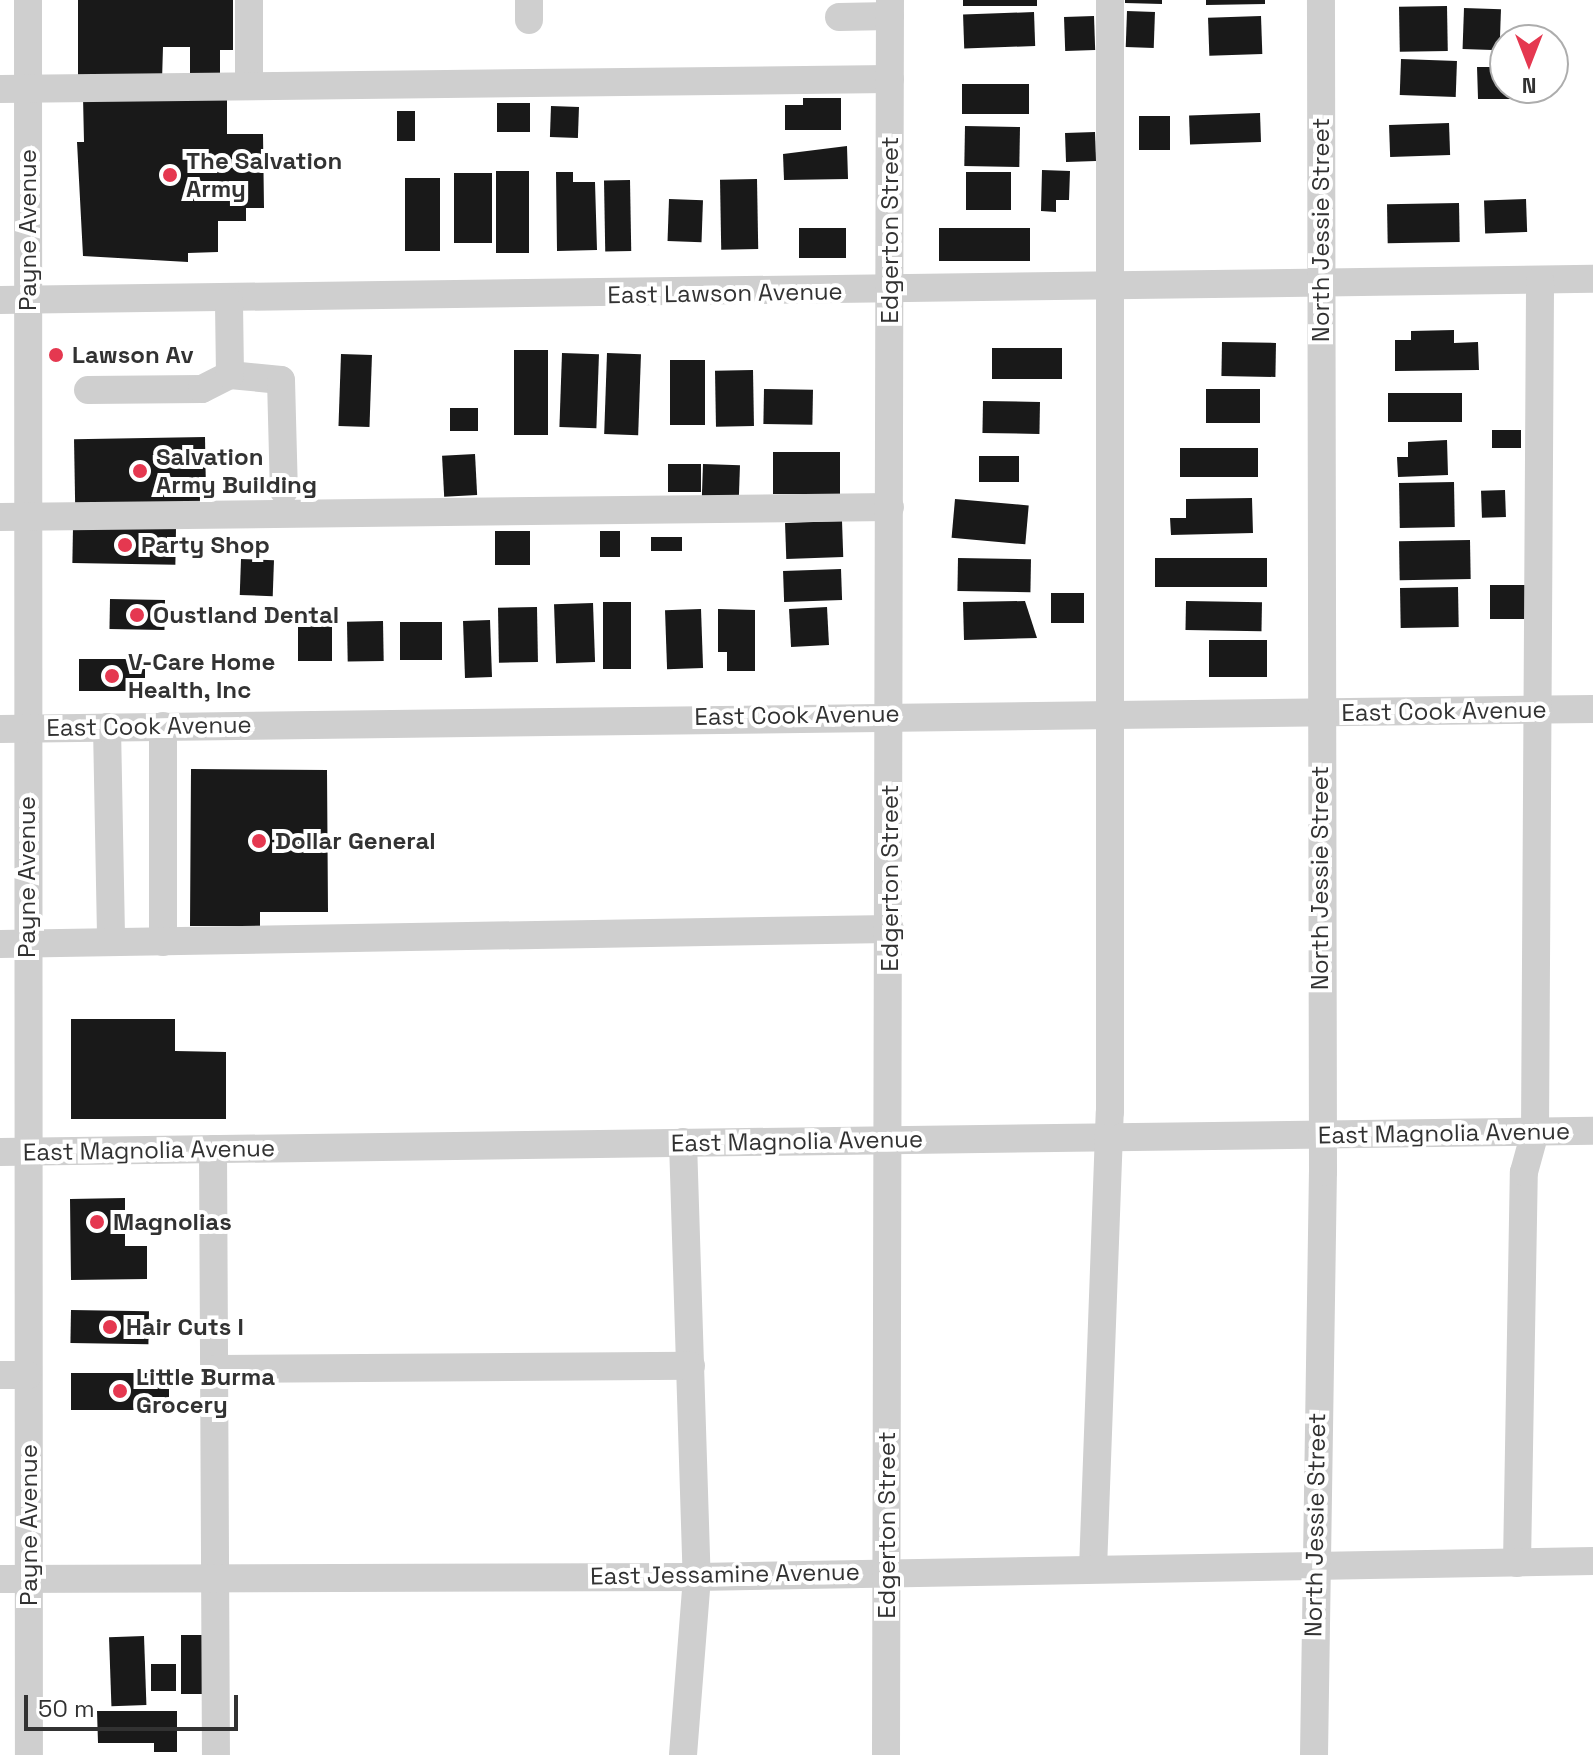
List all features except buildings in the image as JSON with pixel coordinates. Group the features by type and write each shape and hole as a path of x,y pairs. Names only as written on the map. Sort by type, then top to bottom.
{"street":[{"name":"Payne Avenue","path":"28,0 14,88 28,300 30,517 14,728 13,944 14,1375 29,1579 29,1755"},
{"path":"249,0 249,86"},
{"path":"1093,1569 1109,1138 1110,0"},
{"name":"North Jessie Street","path":"1314,1755 1321,714 1321,0"},
{"path":"839,17 890,8"},
{"name":"Edgerton Street","path":"886,1755 890,1140 890,8"},
{"path":"14,88 890,79"},
{"name":"East Lawson Avenue","path":"0,300 229,301 890,290 1109,290 1593,279"},
{"path":"1517,1563 1524,1172 1535,1132 1540,281"},
{"path":"229,301 230,375"},
{"path":"88,390 202,389 230,375 281,380 284,491"},
{"path":"0,517 890,507"},
{"name":"East Cook Avenue","path":"14,728 890,713 1109,716 1593,709"},
{"path":"163,726 163,942"},
{"path":"107,727 111,942"},
{"path":"13,944 890,929"},
{"name":"East Magnolia Avenue","path":"14,1152 1593,1131"},
{"path":"683,1142 697,1577 683,1755"},
{"path":"213,1149 218,1577 216,1755"},
{"path":"216,1369 691,1366"},
{"name":"East Jessamine Avenue","path":"0,1579 697,1577 1593,1561"}],"place":[{"name":"The Salvation Army","path":"170,175"},
{"name":"Lawson Av","path":"56,355"},
{"name":"Salvation Army Building","path":"140,471"},
{"name":"Party Shop","path":"125,545"},
{"name":"Oustland Dental","path":"137,615"},
{"name":"V-Care Home Health, Inc","path":"112,676"},
{"name":"Dollar General","path":"259,841"},
{"name":"Magnolias","path":"97,1222"},
{"name":"Hair Cuts I","path":"110,1327"},
{"name":"Little Burma Grocery","path":"120,1391"}]}
